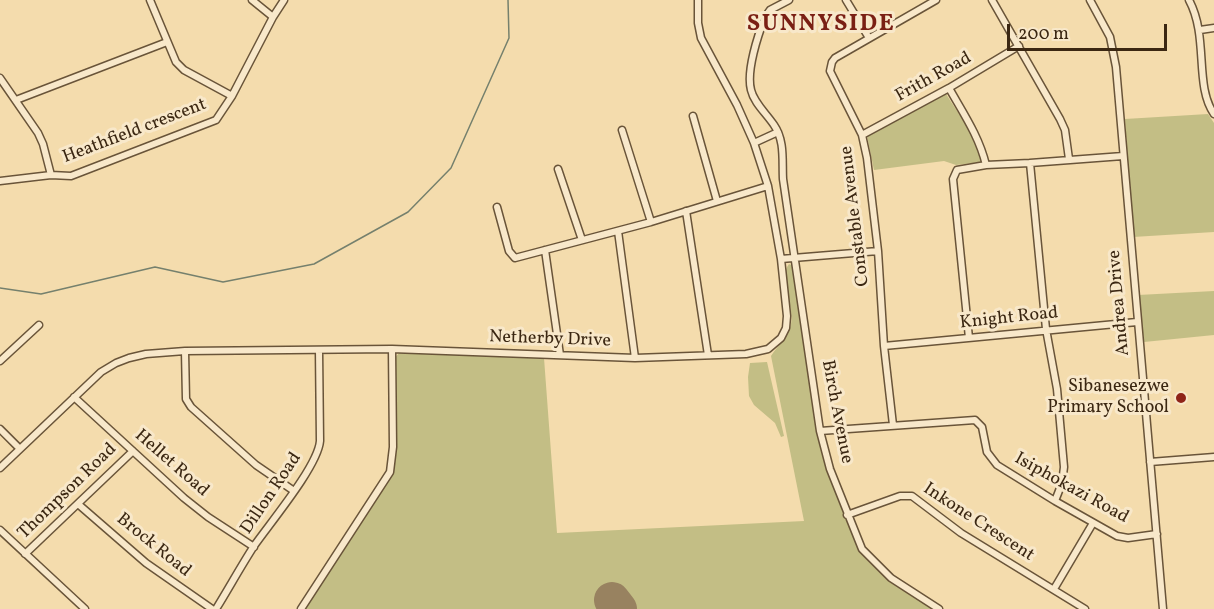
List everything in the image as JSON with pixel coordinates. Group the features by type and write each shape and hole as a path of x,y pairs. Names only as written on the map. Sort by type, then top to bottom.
{"street":[{"path":"150,0 179,66 232,96"},
{"path":"252,0 273,17"},
{"name":"Heathfield crescent","path":"0,181 71,176 216,120 232,96 284,0"},
{"name":"Netherby Drive","path":"0,468 101,372 116,363 146,354 185,351 392,349 634,358 760,351 772,346 782,338 787,316 781,259 768,186 754,143 737,105 701,38 698,23 698,0"},
{"path":"754,143 778,132 751,92 750,71 765,17 770,10 789,0"},
{"path":"846,0 868,38"},
{"name":"Constable Avenue","path":"893,424 884,346 878,251 867,158 862,135 830,71 835,58 936,0"},
{"path":"992,0 1065,130 1069,159"},
{"path":"1189,0 1200,30 1205,92 1214,114"},
{"name":"Andrea Drive","path":"1094,1 1113,46 1163,609"},
{"path":"1200,30 1214,28"},
{"path":"16,100 167,42"},
{"name":"Frith Road","path":"862,135 1019,46"},
{"path":"0,78 43,144 51,176"},
{"path":"949,87 975,134 986,165"},
{"path":"693,116 717,201"},
{"path":"622,130 651,222"},
{"name":"Birch Avenue","path":"778,132 783,150 783,179 820,430 830,469 858,541 872,561 899,584 939,609"},
{"path":"969,338 958,247 953,178 957,170 986,165 1030,164 1123,156"},
{"path":"1030,164 1046,329 1057,389 1064,466 1062,483 1055,501"},
{"path":"558,169 582,240"},
{"path":"497,207 513,258 651,222 768,186"},
{"path":"686,211 708,355"},
{"path":"618,231 634,358"},
{"path":"545,250 560,355"},
{"path":"781,259 878,251"},
{"name":"Knight Road","path":"884,346 1137,322"},
{"path":"0,361 39,325"},
{"path":"301,609 390,472 393,447 392,349"},
{"name":"Dillon Road","path":"214,609 294,491 319,448 319,350"},
{"path":"185,351 186,399 191,407 256,465 294,491"},
{"name":"Hellet Road","path":"74,397 200,510 254,547"},
{"name":"Isiphokazi Road","path":"820,430 975,420 982,427 987,452 997,465 1055,501 1122,538 1157,534"},
{"path":"0,429 20,449"},
{"name":"Thompson Road","path":"25,554 133,452"},
{"path":"1150,462 1214,457"},
{"name":"Inkone Crescent","path":"847,515 900,496 912,496 961,533 1085,609"},
{"name":"Brock Road","path":"78,504 146,563 214,609"},
{"path":"1054,588 1094,523"},
{"path":"0,531 85,609"}],"shaded area":[{"path":"946,94 971,135 981,162 956,165 944,161 874,170 867,136"},
{"path":"1208,114 1214,123 1214,232 1133,237 1125,119"},
{"path":"789,264 794,266 816,426 825,464 856,544 870,563 899,588 934,609 304,609 389,479 394,359 399,353 544,358 557,533 804,521 771,356 790,329 791,324 791,309 785,277"},
{"path":"1214,291 1214,335 1144,342 1138,295"},
{"path":"767,362 784,436 781,437 775,423 754,405 749,396 750,363"}],"waterway":[{"path":"0,288 41,294 155,267 223,282 314,264 408,212 451,168 509,38 508,0"}],"runway":[{"path":"612,600 619,609"}],"place":[{"name":"Sibanesezwe Primary School","path":"1181,398"}],"district":[{"name":"SUNNYSIDE","path":"821,26"}]}
